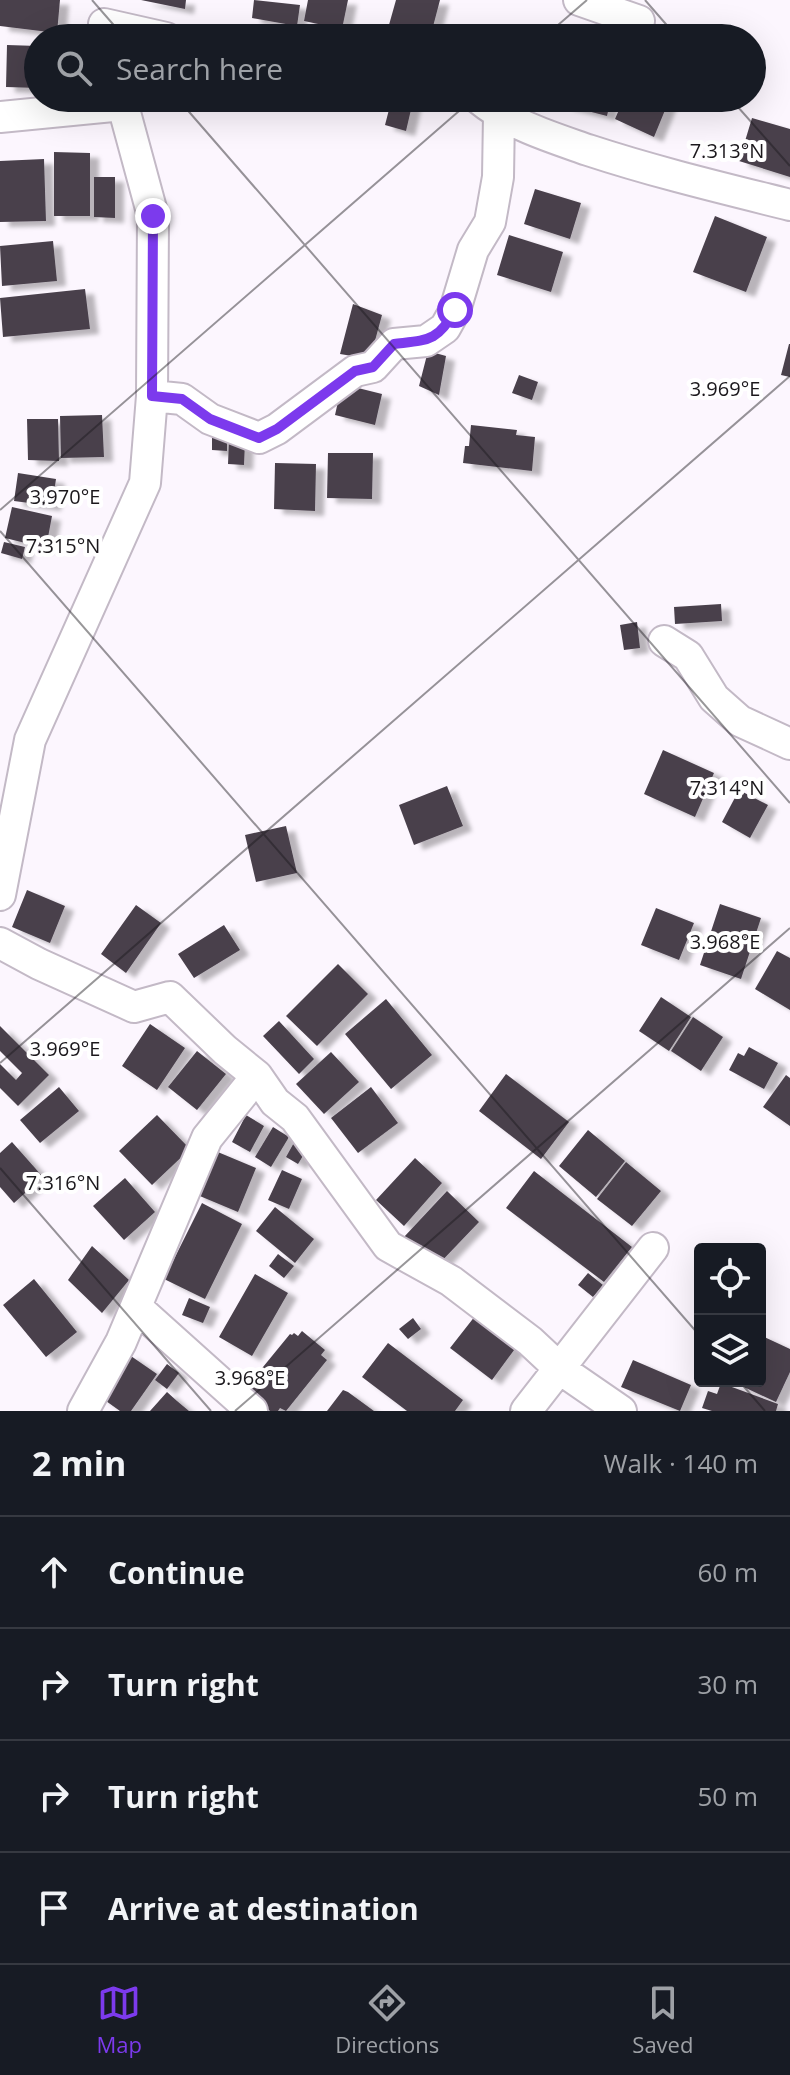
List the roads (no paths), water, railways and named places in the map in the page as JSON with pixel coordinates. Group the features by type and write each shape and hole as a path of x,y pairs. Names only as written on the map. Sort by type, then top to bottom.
{"street":[{"path":"579,0 639,21"},
{"path":"0,117 41,112"},
{"path":"0,895 30,740 145,483 152,396 153,216 125,112"},
{"path":"152,396 182,399 210,419 259,438 277,429 355,371 373,367 394,344 426,341 445,328 455,310 473,250 490,222 498,177 490,112"},
{"path":"497,112 523,128 650,171 790,205"},
{"path":"664,641 688,656 714,698 740,721 790,744"},
{"path":"0,943 134,1007 170,997 257,1076 275,1102 295,1118 388,1246 451,1281 530,1341 560,1369 621,1411"},
{"path":"83,1411 121,1342 207,1138 257,1076"},
{"path":"526,1411 653,1248"},
{"path":"136,1307 252,1411"}]}
